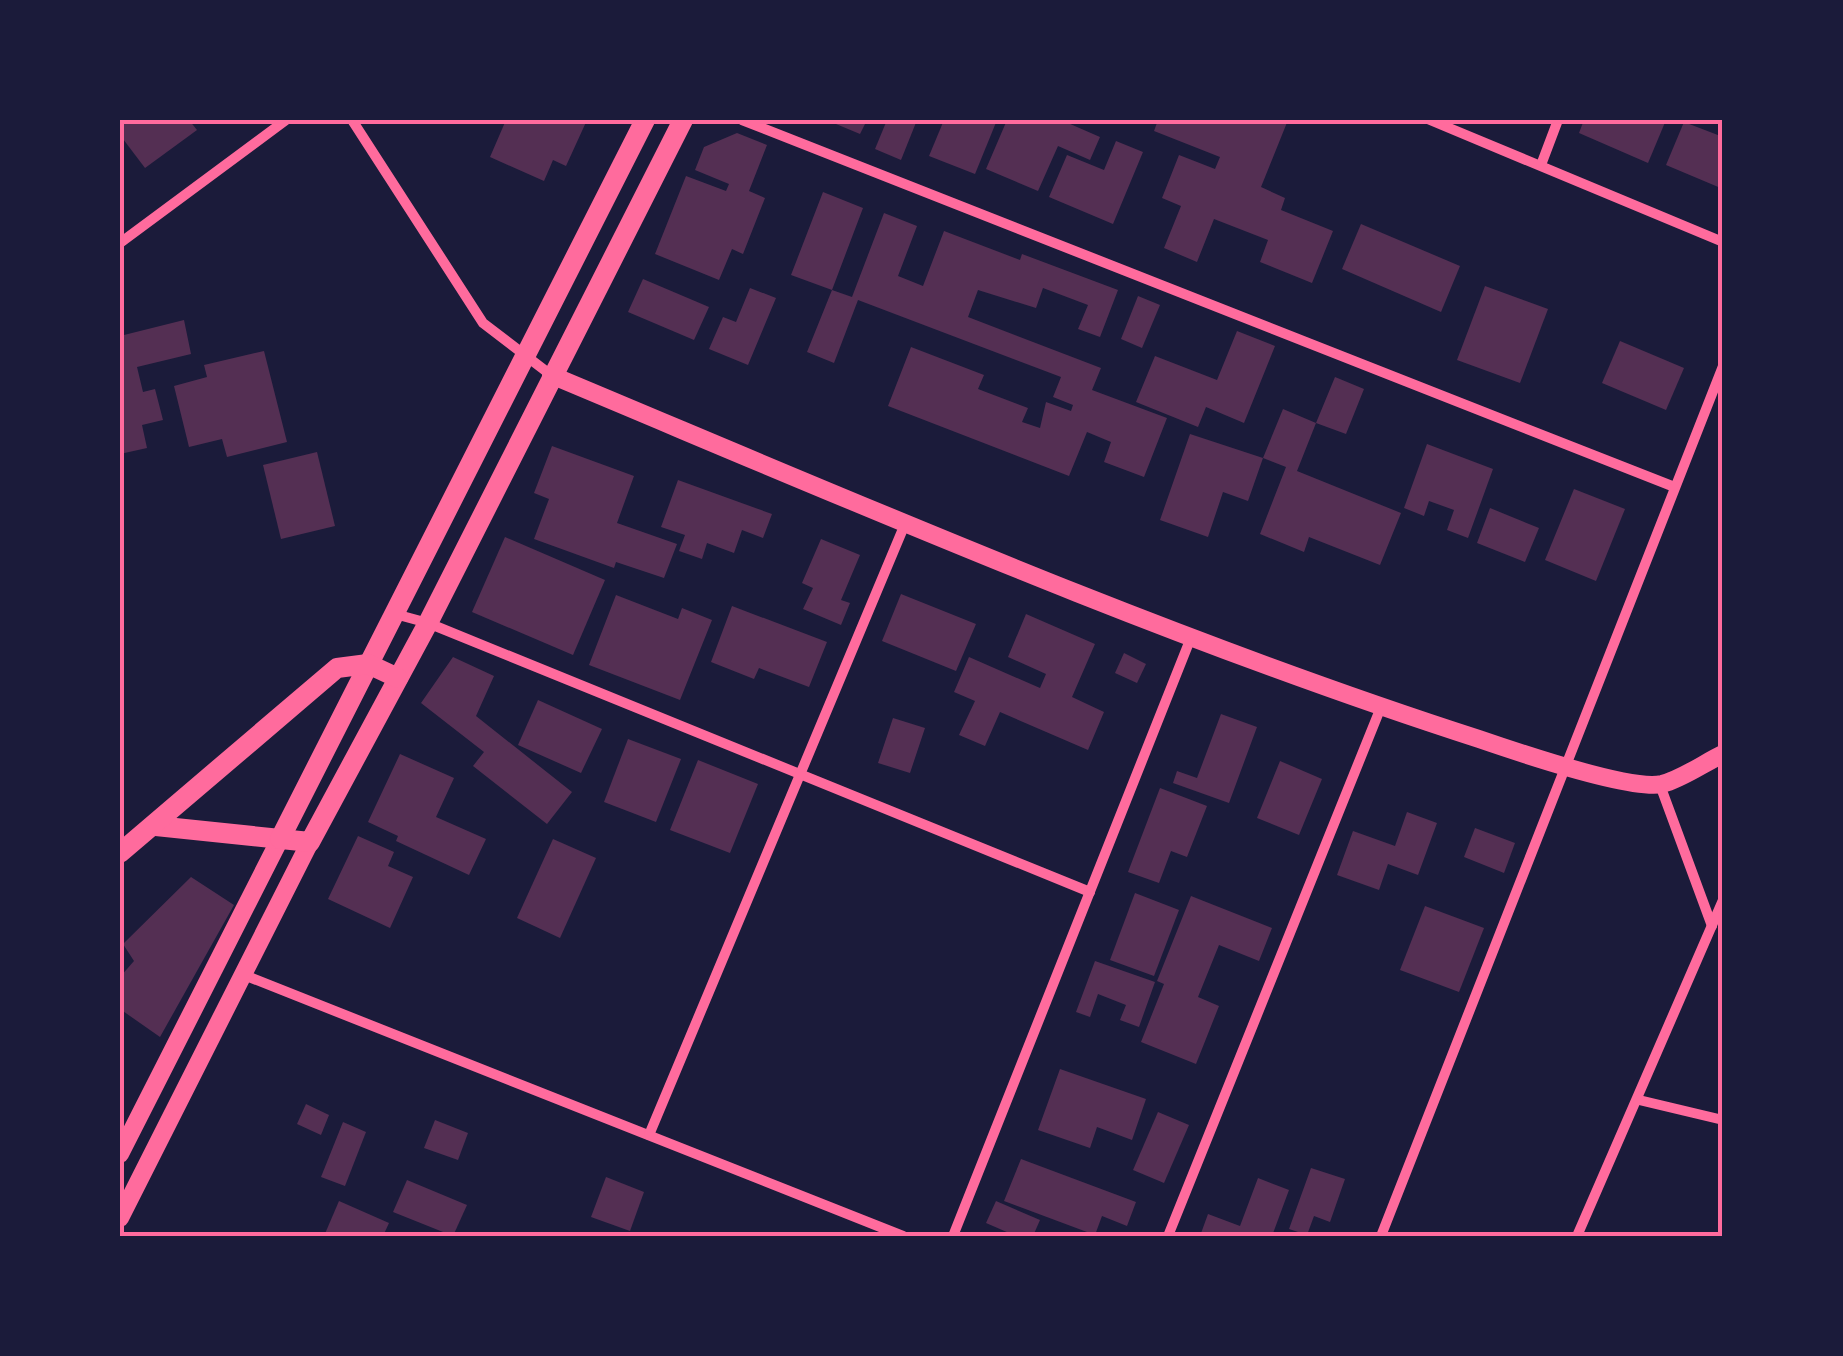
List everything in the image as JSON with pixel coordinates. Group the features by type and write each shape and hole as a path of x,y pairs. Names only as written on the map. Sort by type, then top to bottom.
{"main road":[{"path":"280,839 645,120"},
{"path":"156,826 310,842 428,624 683,120"},
{"path":"120,853 337,668 368,664 398,678"}],"street":[{"path":"120,242 286,120"},
{"path":"352,120 483,323 551,376 905,524 1380,708 1566,768 1660,784 1723,754"},
{"path":"742,120 1672,486"},
{"path":"1430,120 1723,242"},
{"path":"1541,166 1558,120"},
{"path":"1380,1236 1566,768 1672,486 1723,366"},
{"path":"650,1134 905,524"},
{"path":"394,614 428,624 1090,892"},
{"path":"953,1236 1192,635"},
{"path":"1168,1236 1380,708"},
{"path":"1660,784 1712,927"},
{"path":"120,1154 280,839"},
{"path":"120,1218 310,842"},
{"path":"1577,1236 1640,1100 1723,900"},
{"path":"244,975 903,1236"},
{"path":"1640,1100 1723,1120"}],"building":[{"path":"120,120 189,120 197,130 145,168 120,135"},
{"path":"506,120 587,120 566,166 553,160 544,181 490,157"},
{"path":"838,120 867,120 860,134 836,124"},
{"path":"887,120 917,120 901,160 875,149"},
{"path":"944,120 997,120 975,174 929,156"},
{"path":"1007,120 1061,120 1100,137 1090,160 1058,146 1038,191 986,169"},
{"path":"1158,120 1288,120 1261,187 1285,198 1281,210 1333,231 1312,283 1260,262 1268,240 1214,219 1197,262 1164,248 1181,206 1162,198 1179,155 1215,169 1220,157 1154,131"},
{"path":"1584,120 1666,120 1648,163 1579,133"},
{"path":"1684,122 1723,137 1723,189 1666,165"},
{"path":"737,133 767,145 749,191 765,198 743,254 732,249 719,280 655,254 686,176 726,191 729,184 695,170 704,147"},
{"path":"1116,141 1143,152 1113,224 1049,197 1067,155 1104,170"},
{"path":"823,192 863,208 832,290 791,275"},
{"path":"884,213 917,226 898,276 923,286 944,231 1020,260 1022,254 1118,290 1100,337 1078,329 1088,305 1043,288 1036,308 978,290 968,317 1101,368 1092,390 1167,418 1144,477 1104,462 1111,442 1087,432 1069,476 888,406 911,347 984,375 978,389 1028,408 1022,422 1040,428 1046,402 1071,411 1073,405 1053,397 1061,377 858,300 834,363 807,352 832,290 852,297"},
{"path":"1361,224 1460,266 1441,312 1342,269"},
{"path":"643,279 709,307 694,340 628,312"},
{"path":"1485,286 1548,309 1520,383 1457,360"},
{"path":"750,288 776,298 748,365 709,349 723,317 736,322"},
{"path":"1138,296 1160,305 1142,348 1121,339"},
{"path":"184,320 191,354 137,367 143,392 155,389 163,420 142,425 147,448 120,454 120,336"},
{"path":"1237,331 1275,346 1244,423 1206,407 1198,427 1136,402 1155,356 1217,380"},
{"path":"1620,341 1684,368 1666,410 1602,383"},
{"path":"264,351 287,442 227,457 222,439 189,447 174,386 207,377 204,365"},
{"path":"1335,377 1364,389 1346,434 1316,423"},
{"path":"1283,409 1316,423 1297,471 1401,513 1380,565 1309,537 1304,552 1260,534 1286,467 1263,458"},
{"path":"1190,434 1263,458 1248,501 1223,492 1208,537 1160,520"},
{"path":"1427,444 1493,469 1468,538 1447,530 1454,510 1429,501 1424,516 1404,508"},
{"path":"552,446 634,476 617,523 677,544 664,578 616,562 614,568 534,539 549,499 534,493"},
{"path":"317,452 335,526 281,539 263,465"},
{"path":"678,480 772,514 763,538 742,530 734,553 707,543 702,559 679,551 685,535 661,527"},
{"path":"1574,489 1625,509 1596,581 1545,560"},
{"path":"1490,508 1539,528 1525,562 1477,543"},
{"path":"505,537 605,580 573,655 472,612"},
{"path":"821,539 860,555 841,600 850,603 841,625 803,609 813,588 802,583"},
{"path":"901,594 976,624 956,671 882,641"},
{"path":"616,595 678,619 682,608 712,620 680,700 589,665"},
{"path":"732,606 827,642 809,687 759,668 754,679 711,662"},
{"path":"1026,614 1095,644 1072,697 1104,712 1088,750 1000,712 985,746 959,735 975,701 954,692 969,657 1040,688 1046,674 1008,657"},
{"path":"1124,653 1146,664 1137,683 1115,673"},
{"path":"453,657 494,676 476,716 572,792 547,824 473,766 484,752 421,703"},
{"path":"538,700 602,729 581,773 518,745"},
{"path":"1221,714 1257,727 1229,803 1173,783 1177,771 1197,778"},
{"path":"893,718 925,728 910,773 878,763"},
{"path":"628,739 681,759 656,822 604,802"},
{"path":"400,754 454,778 436,817 486,839 469,875 396,841 398,836 368,822"},
{"path":"698,760 758,784 730,853 670,830"},
{"path":"1280,761 1322,779 1299,835 1257,818"},
{"path":"1160,788 1207,806 1187,857 1171,851 1159,883 1128,872"},
{"path":"1407,812 1437,823 1418,875 1388,864 1379,890 1337,875 1353,831 1395,846"},
{"path":"1475,828 1515,843 1504,873 1464,857"},
{"path":"358,836 394,852 388,866 413,877 390,928 328,899"},
{"path":"553,839 596,858 560,938 517,918"},
{"path":"191,877 234,905 160,1037 120,1009 120,977 134,961 123,944"},
{"path":"1135,893 1179,910 1154,976 1110,960"},
{"path":"1191,896 1272,928 1259,961 1219,945 1198,997 1219,1006 1196,1064 1141,1042 1164,984 1157,981"},
{"path":"1425,906 1484,928 1459,992 1400,970"},
{"path":"1095,961 1155,982 1139,1027 1120,1020 1126,1005 1098,994 1090,1017 1076,1012"},
{"path":"1060,1069 1146,1099 1132,1140 1097,1127 1090,1148 1038,1130"},
{"path":"306,1104 329,1115 321,1135 297,1124"},
{"path":"1158,1112 1189,1125 1164,1183 1133,1170"},
{"path":"435,1120 468,1133 458,1160 424,1148"},
{"path":"343,1122 366,1132 345,1186 321,1177"},
{"path":"1021,1159 1136,1202 1127,1226 1102,1216 1095,1235 1004,1201"},
{"path":"1311,1168 1345,1179 1330,1222 1314,1216 1307,1235 1289,1229"},
{"path":"606,1177 644,1192 630,1231 591,1217"},
{"path":"1258,1178 1289,1190 1272,1236 1200,1236 1208,1214 1240,1226"},
{"path":"407,1180 467,1205 453,1236 393,1212"},
{"path":"339,1201 389,1223 383,1236 324,1236"},
{"path":"996,1201 1040,1220 1033,1236 1016,1236 986,1223"}]}
